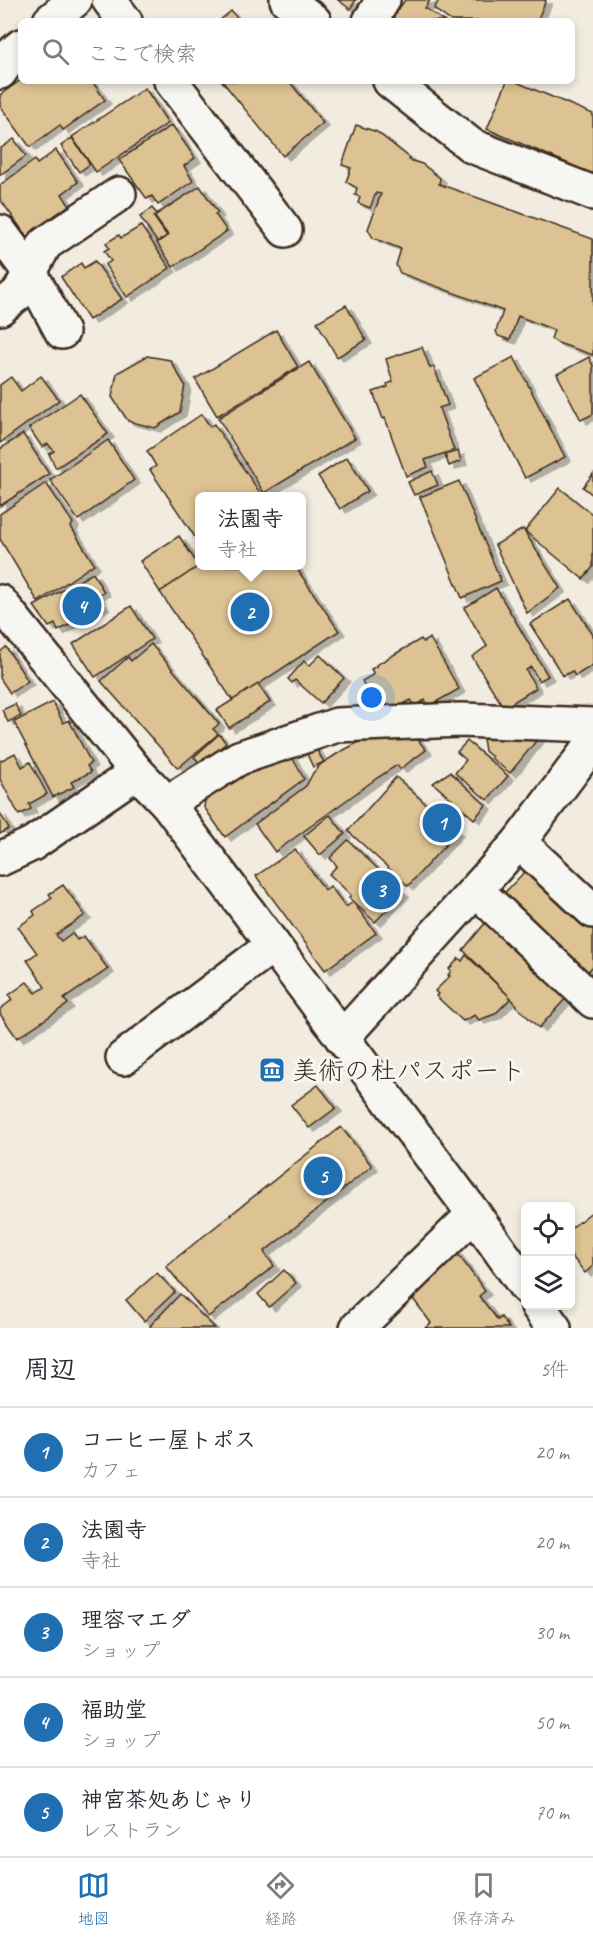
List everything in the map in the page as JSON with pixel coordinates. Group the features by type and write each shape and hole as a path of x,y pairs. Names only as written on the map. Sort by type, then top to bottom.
{"street":[{"path":"54,18 75,0"},
{"path":"109,0 123,18"},
{"path":"287,0 310,18"},
{"path":"372,18 383,0"},
{"path":"0,72 18,49"},
{"path":"173,84 285,230"},
{"path":"394,84 471,146 593,193"},
{"path":"0,308 19,293 45,244 119,194"},
{"path":"0,232 31,274 62,332"},
{"path":"0,602 137,772 167,803 474,1214 521,1281"},
{"path":"167,803 239,758 337,725 461,720 593,725"},
{"path":"342,1038 519,842 593,743"},
{"path":"0,859 32,844 137,772"},
{"path":"519,842 593,911"},
{"path":"476,890 593,1001"},
{"path":"123,1058 273,945"},
{"path":"357,1328 474,1214"},
{"path":"541,1310 554,1328"}],"building":[{"path":"338,0 356,0 350,9"},
{"path":"405,0 430,0 425,8 440,18 392,18"},
{"path":"439,0 546,0 538,18 447,18 434,9"},
{"path":"231,11 237,18 223,18"},
{"path":"18,82 18,84 94,84 105,100 63,130 60,125 30,147 0,106 0,95"},
{"path":"224,84 291,84 323,123 283,156"},
{"path":"506,84 521,84 593,114 593,174 487,129"},
{"path":"145,88 168,123 96,172 72,137"},
{"path":"172,125 195,158 184,166 193,181 158,205 152,196 147,199 119,160"},
{"path":"356,125 377,132 410,158 409,160 422,164 440,178 439,184 593,239 593,355 558,343 551,339 554,330 518,316 510,340 498,336 496,331 503,311 400,273 396,265 401,249 373,238 368,229 381,194 376,193 370,208 358,203 360,197 355,195 357,188 346,182 351,168 342,165"},
{"path":"72,138 90,164 79,172 61,146"},
{"path":"14,139 26,156 0,175 0,149"},
{"path":"56,150 78,182 62,194 69,205 27,237 0,199 0,185 35,160 37,164"},
{"path":"200,186 227,231 173,267 157,243 168,235 154,216"},
{"path":"152,208 157,214 154,217 167,236 157,242 140,217"},
{"path":"141,226 170,268 127,297 105,265 111,261 104,251 109,248 106,243 119,235 121,238"},
{"path":"95,261 122,299 89,320 61,277 81,263 84,268"},
{"path":"346,305 366,340 337,357 317,322"},
{"path":"276,330 298,367 217,416 195,379"},
{"path":"422,347 430,368 434,367 448,405 439,408 454,450 425,460 428,467 406,476 373,392 388,387 387,384 393,382 386,359"},
{"path":"147,356 170,360 185,385 180,412 155,428 128,421 112,397 117,373"},
{"path":"514,357 565,457 525,478 474,378"},
{"path":"589,357 593,366 593,414 581,420 557,374"},
{"path":"309,362 355,438 263,492 218,418"},
{"path":"41,376 59,400 0,443 0,385 11,377 21,391"},
{"path":"80,394 108,434 56,468 49,454 54,451 48,444 42,447 29,428"},
{"path":"202,414 210,427 214,424 259,492 195,492 195,537 150,470 156,466 147,451"},
{"path":"23,434 49,474 0,506 0,449"},
{"path":"108,440 134,480 78,520 50,480"},
{"path":"458,451 461,461 449,466 445,455"},
{"path":"347,457 368,491 340,509 318,476"},
{"path":"432,471 438,485 414,495 408,482"},
{"path":"593,474 593,495 583,487"},
{"path":"459,481 501,581 462,598 420,497"},
{"path":"46,483 73,523 71,527 94,564 38,602 0,539 0,514"},
{"path":"560,488 593,515 593,567 583,579 525,531"},
{"path":"523,529 560,588 527,613 495,545"},
{"path":"179,536 195,560 195,569 160,592 140,561"},
{"path":"195,569 298,570 339,631 233,701 160,592"},
{"path":"93,573 104,592 97,595 103,606 58,631 55,624 49,627 34,606"},
{"path":"496,588 548,676 539,681 531,667 526,670 536,688 504,708 472,657 487,646 464,608"},
{"path":"570,599 593,635 593,665 575,676 572,671 563,676 530,624"},
{"path":"131,606 152,639 95,677 73,644"},
{"path":"430,638 459,689 429,706 425,700 415,706 411,700 394,709 390,704 378,711 362,681 374,674 371,669 376,665 421,639 423,642"},
{"path":"151,644 219,724 213,729 218,734 178,768 101,681 128,657 131,661"},
{"path":"6,647 28,681 10,693 0,678 0,652"},
{"path":"320,655 344,678 321,703 295,680 292,683 288,679 304,661 309,666"},
{"path":"258,684 270,702 229,728 217,710"},
{"path":"53,702 63,723 69,720 91,763 87,766 91,772 71,782 74,787 53,797 14,722"},
{"path":"15,704 21,716 8,722 2,710"},
{"path":"482,732 541,735 510,773 485,751"},
{"path":"407,733 410,739 415,736 426,750 400,769 397,765 377,778 275,852 255,824 306,786 321,764 365,739"},
{"path":"219,734 226,743 201,764 194,757"},
{"path":"467,741 508,776 487,800 455,773 466,760 457,752"},
{"path":"315,747 324,762 313,767 306,752"},
{"path":"15,753 22,767 30,762 47,794 29,804 31,809 19,815 0,779 0,761"},
{"path":"291,755 304,779 225,837 204,807 206,794 253,763"},
{"path":"450,772 486,805 474,819 433,783"},
{"path":"396,777 457,832 408,886 348,831"},
{"path":"0,813 9,829 0,834"},
{"path":"330,815 345,834 320,855 304,836"},
{"path":"348,840 403,893 375,922 349,898 351,895 329,874 337,866 330,858"},
{"path":"295,849 325,890 330,886 346,907 353,902 376,933 325,970 256,876"},
{"path":"529,867 593,925 593,966 580,980 494,904"},
{"path":"63,885 85,915 56,935 61,941 72,933 77,940 84,936 108,969 64,999 68,1004 17,1038 0,1014 0,1009 12,1000 9,995 27,982 36,993 45,987 27,960 37,953 18,927 35,915 33,911 52,898 49,894"},
{"path":"491,916 567,997 539,1028 463,950"},
{"path":"466,955 511,998 495,1014 479,1020 475,1015 463,1021 436,996 438,994 435,991 450,976 448,975 451,971 449,969 459,958 462,961"},
{"path":"318,1085 336,1108 309,1128 291,1105"},
{"path":"341,1127 372,1166 264,1252 274,1266 208,1317 166,1266"},
{"path":"593,1211 593,1266 585,1273 575,1260 575,1225"},
{"path":"455,1250 485,1291 479,1296 498,1320 501,1317 509,1328 425,1328 431,1323 405,1288"},
{"path":"284,1270 296,1283 269,1307 258,1294"},
{"path":"157,1273 175,1292 144,1321 126,1300"},
{"path":"180,1294 215,1328 151,1328 150,1326"}],"place":[{"name":"福助堂","path":"82,606"},
{"name":"法園寺","path":"250,612"},
{"name":"コーヒー屋トポス","path":"442,823"},
{"name":"理容マエダ","path":"381,890"},
{"name":"美術の杜パスポート","path":"272,1070"},
{"name":"神宮茶処あじゃり","path":"323,1176"}]}
